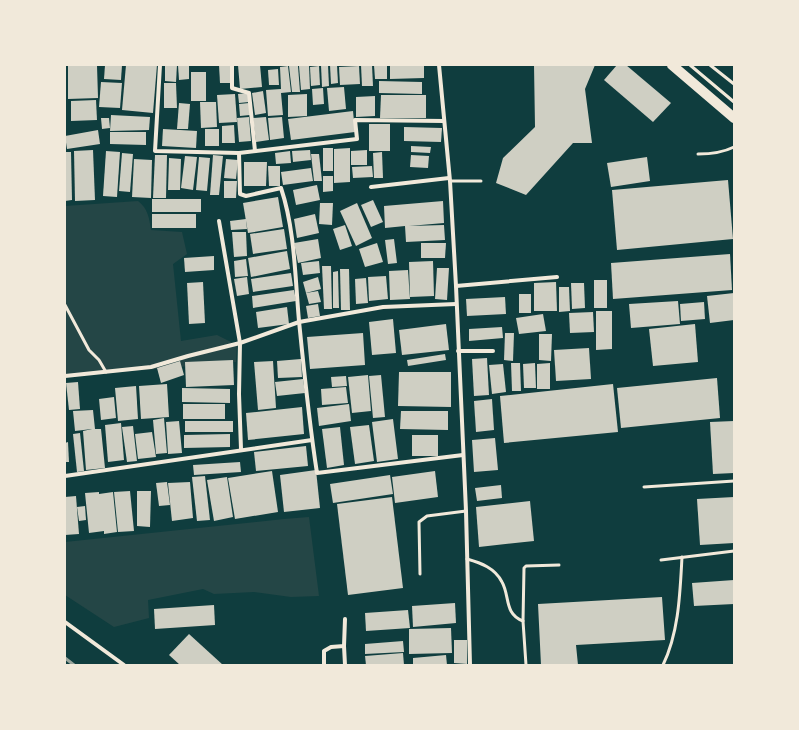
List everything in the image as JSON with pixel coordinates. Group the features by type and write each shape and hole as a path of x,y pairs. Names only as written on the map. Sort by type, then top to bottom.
{"main road":[{"path":"672,65 734,118"}],"street":[{"path":"160,65 155,151 239,153 358,139 355,120 444,120"},
{"path":"232,65 232,88 249,93 255,151"},
{"path":"439,65 449,179 456,286 466,510 470,665"},
{"path":"239,153 240,194 246,196 282,188 285,200 296,270 299,322 317,473 463,455"},
{"path":"372,187 449,179"},
{"path":"219,220 240,343 239,394 241,449"},
{"path":"456,286 557,277"},
{"path":"65,376 151,367 240,343 299,322 383,307 456,304"},
{"path":"458,351 492,350"},
{"path":"65,476 241,449 312,440"},
{"path":"344,665 345,619"},
{"path":"65,622 124,665"},
{"path":"324,665 324,651 331,647 344,646"}],"lane":[{"path":"690,65 734,102"},
{"path":"710,65 734,84"},
{"path":"698,154 715,154 734,147"},
{"path":"449,179 481,181"},
{"path":"65,305 89,350 106,372"},
{"path":"644,487 734,481"},
{"path":"420,574 419,522 427,516 466,510"},
{"path":"662,560 734,551"},
{"path":"663,665 671,649 680,594 682,557"},
{"path":"467,559 491,569 503,582 512,614 516,618 523,621"},
{"path":"526,665 523,621 524,568 526,566 560,565"}],"shaded area":[{"path":"138,201 148,214 151,230 182,232 187,254 173,264 181,341 217,335 237,345 236,362 65,377 65,206"},
{"path":"309,517 319,596 291,597 254,592 214,594 203,589 148,600 149,618 114,627 65,595 65,542"}],"building":[{"path":"68,65 97,65 98,98 68,99"},
{"path":"105,65 122,65 121,80 104,79"},
{"path":"126,65 157,65 153,113 122,110"},
{"path":"165,65 177,65 176,82 165,81"},
{"path":"178,65 189,65 189,79 179,80"},
{"path":"219,65 230,65 230,83 220,83"},
{"path":"238,65 260,65 262,87 240,89"},
{"path":"309,65 310,89 301,90 299,66"},
{"path":"321,65 328,65 329,86 322,87"},
{"path":"330,65 337,65 338,83 331,84"},
{"path":"361,65 372,65 373,86 362,86"},
{"path":"374,65 387,65 387,79 375,79"},
{"path":"390,65 424,65 424,78 390,79"},
{"path":"534,65 595,65 585,89 592,143 573,143 526,195 496,183 503,158 535,127"},
{"path":"617,65 626,65 671,103 653,122 604,80"},
{"path":"288,66 291,92 281,93 283,115 268,116 266,90 281,89 280,67"},
{"path":"289,66 298,66 300,92 292,92"},
{"path":"319,66 320,85 311,86 310,67"},
{"path":"359,66 360,84 340,85 339,67"},
{"path":"278,69 279,85 269,85 268,70"},
{"path":"191,72 206,72 206,101 191,101"},
{"path":"379,81 422,82 422,94 379,93"},
{"path":"101,82 122,83 120,108 99,107"},
{"path":"164,83 176,83 177,108 164,108"},
{"path":"344,87 346,109 329,111 327,88"},
{"path":"323,88 324,104 313,105 312,89"},
{"path":"263,91 266,113 255,115 252,93"},
{"path":"248,93 249,102 239,103 238,94"},
{"path":"235,94 237,122 219,123 217,95"},
{"path":"307,94 307,116 288,117 288,95"},
{"path":"381,95 426,95 426,118 380,118"},
{"path":"375,96 375,116 356,117 356,97"},
{"path":"96,100 97,120 71,121 71,101"},
{"path":"200,102 216,102 217,127 201,128"},
{"path":"179,103 190,104 188,129 177,129"},
{"path":"249,103 250,115 240,116 239,104"},
{"path":"353,111 355,132 291,140 288,119"},
{"path":"111,115 150,117 149,130 110,131"},
{"path":"249,117 251,141 239,142 237,118"},
{"path":"266,117 269,140 256,142 253,118"},
{"path":"282,117 284,138 270,140 268,118"},
{"path":"101,118 109,118 110,128 102,129"},
{"path":"369,124 390,124 390,151 369,151"},
{"path":"234,125 235,143 222,143 222,126"},
{"path":"404,127 442,128 441,142 404,141"},
{"path":"163,129 197,131 196,148 162,146"},
{"path":"205,129 219,129 219,146 205,146"},
{"path":"98,130 100,144 67,149 65,136"},
{"path":"110,132 146,132 146,145 110,144"},
{"path":"411,146 431,147 430,153 411,152"},
{"path":"323,148 333,148 333,171 323,171"},
{"path":"350,148 350,182 334,183 334,149"},
{"path":"93,150 95,200 75,201 74,151"},
{"path":"310,150 311,160 293,162 292,151"},
{"path":"367,150 367,165 351,165 351,151"},
{"path":"106,151 120,152 117,197 103,196"},
{"path":"290,151 291,163 276,164 275,153"},
{"path":"65,152 71,152 72,200 65,201"},
{"path":"382,152 383,178 374,178 373,153"},
{"path":"122,153 133,154 130,192 119,191"},
{"path":"311,154 319,154 322,181 314,181"},
{"path":"155,155 167,155 166,198 153,198"},
{"path":"213,155 223,156 219,195 210,195"},
{"path":"411,155 429,156 428,168 410,167"},
{"path":"185,156 197,157 193,190 181,188"},
{"path":"199,157 210,158 207,191 196,190"},
{"path":"647,157 650,181 611,187 607,163"},
{"path":"169,158 181,159 180,190 168,190"},
{"path":"134,159 152,160 151,198 132,197"},
{"path":"226,159 238,160 236,179 224,178"},
{"path":"244,162 267,162 266,186 244,186"},
{"path":"268,166 280,166 280,186 269,186"},
{"path":"372,166 373,177 353,178 352,167"},
{"path":"311,168 313,181 283,185 281,172"},
{"path":"323,176 333,176 333,191 323,192"},
{"path":"728,180 733,239 617,250 612,190"},
{"path":"224,181 237,181 236,198 224,198"},
{"path":"317,185 320,200 296,205 293,190"},
{"path":"278,197 283,227 248,233 243,203"},
{"path":"152,199 201,199 201,212 152,212"},
{"path":"373,200 383,222 371,227 361,205"},
{"path":"443,201 444,223 409,226 444,225 445,240 406,242 405,226 385,228 384,206"},
{"path":"320,203 333,203 332,225 319,224"},
{"path":"357,203 372,238 356,246 340,211"},
{"path":"152,214 196,214 196,228 152,228"},
{"path":"315,214 319,233 297,238 294,219"},
{"path":"246,219 247,229 231,230 230,221"},
{"path":"345,225 352,246 340,250 333,229"},
{"path":"284,229 287,249 253,254 250,234"},
{"path":"232,232 246,232 247,256 234,257"},
{"path":"318,239 321,258 298,263 294,243"},
{"path":"394,239 397,263 388,264 385,240"},
{"path":"377,243 383,262 365,267 359,249"},
{"path":"421,243 446,243 445,258 421,258"},
{"path":"287,251 290,269 251,277 248,258"},
{"path":"730,254 732,290 613,299 611,263"},
{"path":"214,256 214,270 185,272 184,258"},
{"path":"246,259 248,276 235,277 234,261"},
{"path":"319,261 320,273 303,275 301,263"},
{"path":"433,261 434,296 410,297 409,262"},
{"path":"322,266 331,266 332,309 324,309"},
{"path":"437,268 449,268 447,300 435,299"},
{"path":"340,269 349,269 350,310 341,310"},
{"path":"408,270 410,299 390,300 389,271"},
{"path":"338,271 339,308 333,308 333,272"},
{"path":"291,273 293,286 253,292 251,279"},
{"path":"386,276 388,299 369,301 368,277"},
{"path":"247,277 249,294 237,296 234,279"},
{"path":"318,277 321,289 306,293 303,282"},
{"path":"366,278 368,303 356,304 355,279"},
{"path":"594,280 607,280 607,308 594,308"},
{"path":"203,282 205,323 189,324 187,283"},
{"path":"556,282 557,311 534,311 534,283"},
{"path":"571,283 584,283 585,308 572,309"},
{"path":"559,287 569,287 570,311 559,312"},
{"path":"294,290 296,301 253,308 252,296"},
{"path":"318,291 321,302 309,304 306,293"},
{"path":"734,293 734,320 710,323 707,296"},
{"path":"519,294 531,294 531,313 519,313"},
{"path":"505,297 506,314 467,316 466,299"},
{"path":"678,301 680,324 631,328 629,304"},
{"path":"704,302 705,319 681,321 680,304"},
{"path":"318,304 320,316 308,318 306,306"},
{"path":"287,307 289,324 258,328 256,312"},
{"path":"596,311 612,311 612,349 596,350"},
{"path":"593,312 594,332 570,333 569,313"},
{"path":"543,314 546,331 519,334 516,318"},
{"path":"393,319 396,353 372,355 369,322"},
{"path":"446,324 449,350 402,355 399,330"},
{"path":"695,324 698,362 653,366 649,329"},
{"path":"502,327 503,338 469,341 469,329"},
{"path":"363,333 365,365 310,369 307,337"},
{"path":"505,333 514,333 513,361 504,360"},
{"path":"539,334 552,334 551,361 539,360"},
{"path":"589,348 591,379 556,381 554,350"},
{"path":"445,354 446,360 408,366 407,360"},
{"path":"487,358 489,395 474,396 472,359"},
{"path":"301,359 302,377 278,378 277,361"},
{"path":"233,360 234,385 186,387 185,362"},
{"path":"180,361 184,375 161,383 157,368"},
{"path":"273,361 276,408 258,410 254,362"},
{"path":"511,363 520,363 521,391 512,391"},
{"path":"535,363 536,388 524,388 523,364"},
{"path":"550,363 550,389 537,389 537,364"},
{"path":"503,364 506,392 492,394 489,365"},
{"path":"399,372 451,372 451,407 398,406"},
{"path":"368,375 371,411 352,413 348,377"},
{"path":"381,375 385,417 373,418 369,376"},
{"path":"346,376 347,386 332,387 331,377"},
{"path":"717,378 720,418 621,428 617,388"},
{"path":"303,379 305,393 277,396 275,382"},
{"path":"78,382 80,409 69,410 66,383"},
{"path":"167,384 169,417 141,419 139,386"},
{"path":"613,384 618,432 504,443 500,396"},
{"path":"136,386 138,419 118,421 115,388"},
{"path":"346,387 348,403 322,405 321,389"},
{"path":"182,388 230,389 230,403 182,402"},
{"path":"114,397 116,418 101,420 99,399"},
{"path":"492,399 494,430 476,432 474,401"},
{"path":"183,404 225,404 225,419 183,419"},
{"path":"349,404 351,421 319,426 317,408"},
{"path":"302,407 304,434 248,440 246,413"},
{"path":"93,410 95,429 101,429 105,468 86,470 83,431 92,429 75,431 73,411"},
{"path":"401,411 448,411 448,430 400,429"},
{"path":"164,418 167,453 156,454 153,420"},
{"path":"393,419 398,459 377,462 372,422"},
{"path":"179,421 182,453 168,454 166,422"},
{"path":"185,421 233,421 233,432 185,432"},
{"path":"734,421 734,473 713,474 710,422"},
{"path":"121,423 124,460 108,462 105,425"},
{"path":"369,425 374,461 355,464 350,427"},
{"path":"133,426 137,461 127,462 122,427"},
{"path":"340,427 344,465 327,468 322,429"},
{"path":"152,432 156,457 138,459 135,434"},
{"path":"80,433 84,471 77,472 73,434"},
{"path":"230,434 230,447 184,448 184,435"},
{"path":"412,435 438,435 438,456 412,456"},
{"path":"495,438 498,470 474,472 472,440"},
{"path":"68,442 69,462 65,462 65,443"},
{"path":"306,446 308,466 256,471 254,452"},
{"path":"240,462 241,472 194,475 193,465"},
{"path":"316,470 320,508 284,512 280,475"},
{"path":"272,471 278,512 235,519 228,478"},
{"path":"435,471 438,497 395,503 392,477"},
{"path":"390,475 393,494 333,503 330,484"},
{"path":"205,476 210,520 197,521 192,477"},
{"path":"227,477 233,517 214,521 207,480"},
{"path":"167,482 170,505 159,506 156,483"},
{"path":"190,482 193,518 172,521 168,483"},
{"path":"501,485 502,498 477,501 475,488"},
{"path":"130,491 134,531 118,532 114,492"},
{"path":"137,491 151,491 150,527 137,526"},
{"path":"99,492 99,494 113,492 117,532 104,534 104,531 89,533 85,493"},
{"path":"76,496 79,534 65,535 65,497"},
{"path":"392,497 403,588 348,595 337,504"},
{"path":"734,497 734,543 700,545 697,499"},
{"path":"530,501 534,541 479,547 476,507"},
{"path":"85,506 86,520 79,521 77,507"},
{"path":"734,580 734,604 694,606 692,583"},
{"path":"662,597 665,640 576,645 578,665 541,665 538,604"},
{"path":"455,603 456,623 413,627 412,606"},
{"path":"214,605 215,625 155,629 154,609"},
{"path":"408,610 410,628 366,631 365,613"},
{"path":"451,628 452,653 409,654 409,629"},
{"path":"189,634 223,665 180,665 169,655"},
{"path":"454,640 467,640 467,664 454,663"},
{"path":"403,641 404,652 365,654 365,644"},
{"path":"403,653 404,665 366,665 365,656"},
{"path":"446,655 447,665 413,665 413,658"}],"railway":[{"path":"65,658 74,665"}]}
